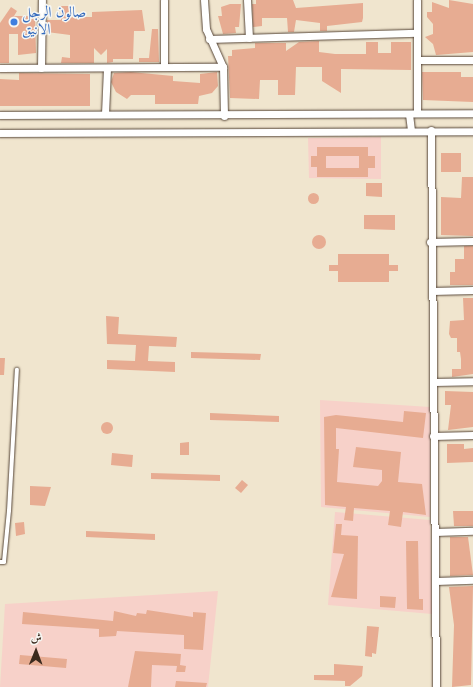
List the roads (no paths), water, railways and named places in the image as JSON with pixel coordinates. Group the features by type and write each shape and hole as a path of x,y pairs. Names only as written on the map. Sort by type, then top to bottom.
{"street":[{"path":"42,0 42,68"},
{"path":"164,0 164,67"},
{"path":"204,0 209,39 223,67 224,116"},
{"path":"247,0 249,38"},
{"path":"417,0 417,113"},
{"path":"209,39 417,33"},
{"path":"417,60 473,60"},
{"path":"0,68 223,67"},
{"path":"105,114 107,68"},
{"path":"0,115 105,114 224,116 473,113"},
{"path":"409,114 411,130"},
{"path":"430,130 430,242 434,382 433,436 436,581 436,687"},
{"path":"0,133 473,130"},
{"path":"430,242 473,241"},
{"path":"432,291 473,290"},
{"path":"434,382 473,381"},
{"path":"433,436 473,435"},
{"path":"435,532 473,531"},
{"path":"436,581 473,580"}],"lane":[{"path":"0,562 4,562 9,512 17,370"}],"place":[{"name":"صالون الرجل الانيق","path":"14,22"}]}
